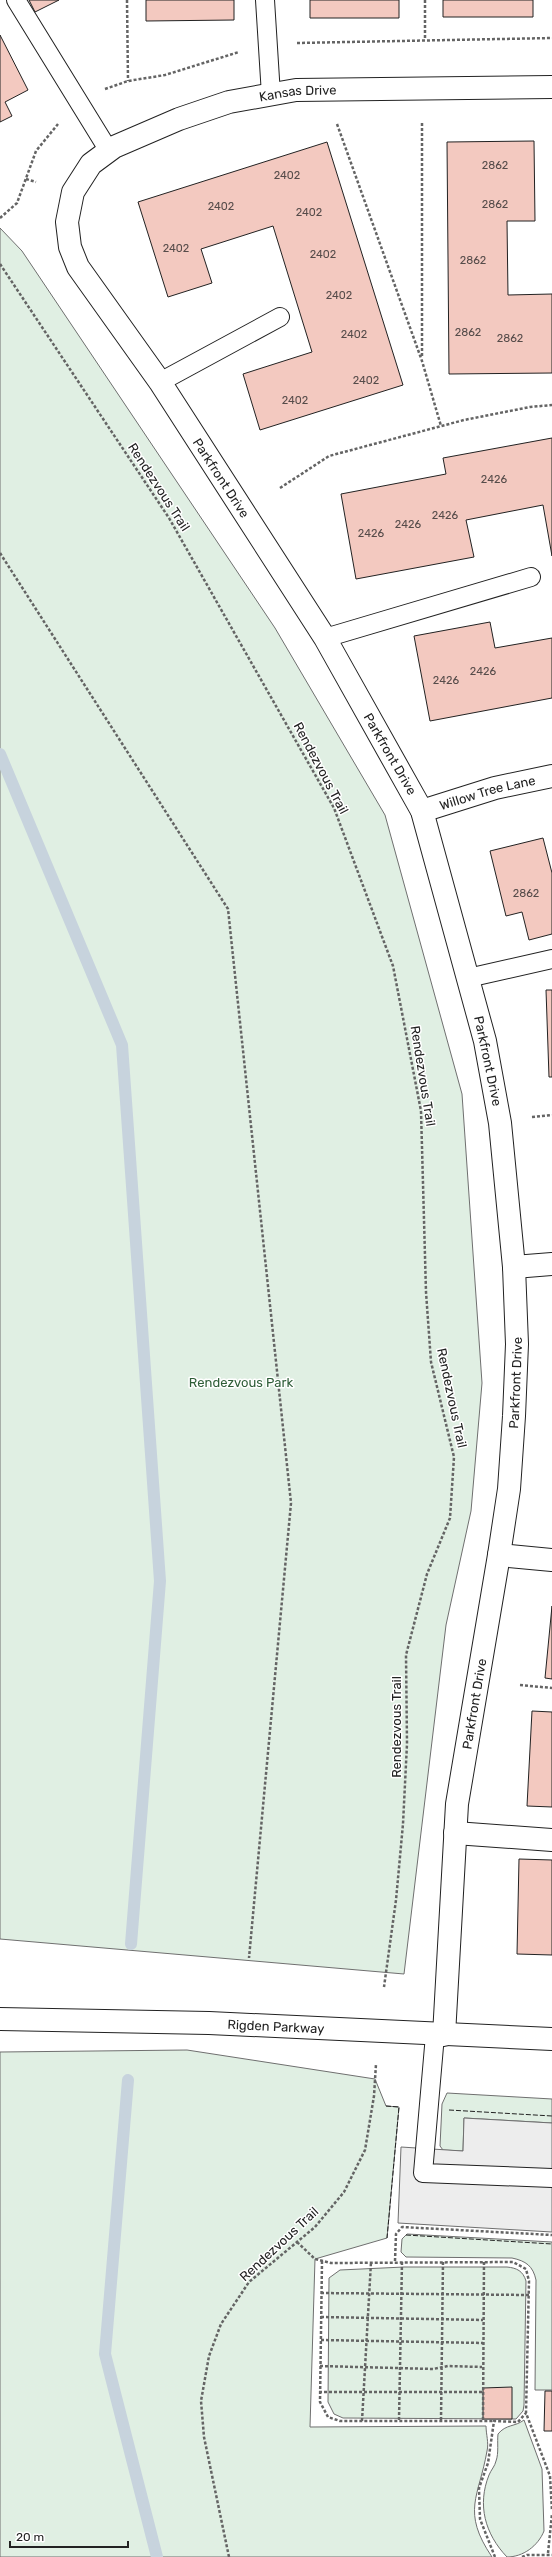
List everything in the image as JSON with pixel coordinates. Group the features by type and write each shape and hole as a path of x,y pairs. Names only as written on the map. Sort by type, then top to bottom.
{"street":[{"name":"Kansas Drive","path":"73,192 91,164 109,151 179,119 229,102 296,90 552,87"},
{"name":"Parkfront Drive","path":"73,192 67,222 70,247 78,267 160,382 325,638 422,811 485,1041 500,1123 514,1267 517,1344 514,1416 509,1489 500,1555 457,1804 439,2035"},
{"name":"Willow Tree Lane","path":"422,811 495,788 552,776"},
{"path":"514,1267 552,1264"},
{"path":"500,1555 552,1560"},
{"path":"455,1833 552,1840"},
{"name":"Rigden Parkway","path":"0,2019 209,2023 439,2035 552,2039"}],"lane":[{"path":"16,0 109,151"},
{"path":"265,0 271,95"},
{"path":"160,382 280,317"},
{"path":"325,638 531,577"},
{"path":"468,978 552,959"},
{"path":"439,2035 423,2173 552,2178"}],"path":[{"path":"127,0 128,81"},
{"path":"425,0 425,40"},
{"path":"422,123 422,361"},
{"path":"337,124 422,361 441,426"},
{"path":"26,179 36,182"},
{"name":"Rendezvous Trail","path":"0,264 169,518 334,808 393,966 421,1111 426,1292 432,1362 454,1457 450,1518 427,1574 406,1655 407,1744 403,1824 396,1900 384,1987"},
{"path":"280,488 329,456 441,426 530,407 552,405"},
{"path":"0,553 228,909 291,1503 249,1958"},
{"path":"528,1118 552,1115"},
{"path":"520,1685 552,1688"},
{"name":"Rendezvous Trail","path":"229,2557 204,2437 201,2402 208,2356 221,2324 249,2282 315,2227 344,2192 365,2150 374,2096 376,2064"},
{"path":"395,2261 396,2234 402,2227 552,2235"},
{"path":"297,2242 315,2258 331,2263 484,2261 513,2262 526,2269 529,2295 526,2413 550,2476 552,2513 548,2553"},
{"path":"322,2261 320,2402 328,2417 340,2421 483,2420 518,2422 526,2413"},
{"path":"441,2420 443,2261"},
{"path":"483,2420 482,2343 484,2261"},
{"path":"362,2421 371,2262"},
{"path":"399,2420 402,2262"},
{"path":"321,2293 529,2295"},
{"path":"321,2317 483,2320"},
{"path":"320,2340 482,2343"},
{"path":"320,2366 400,2368 482,2367"},
{"path":"320,2392 400,2394 441,2391 483,2392"},
{"path":"494,2421 488,2463 478,2488 480,2519 495,2557"},
{"path":"547,2469 552,2469"},
{"path":"522,2557 548,2553 552,2555"}],"green space":[{"name":"Rendezvous Park","path":"0,228 22,251 275,628 385,815 462,1094 482,1383 471,1511 446,1625 404,1974 0,1939"},
{"path":"187,2050 375,2079 386,2106 399,2107 387,2238 315,2259 310,2427 486,2426 488,2448 477,2493 475,2515 477,2528 492,2557 0,2557 0,2052"},
{"path":"447,2093 552,2099 552,2123 464,2118 463,2151 443,2150 440,2146 442,2104"},
{"path":"407,2234 552,2242 552,2390 535,2390 536,2280 531,2268 525,2263 512,2258 406,2257 401,2252 402,2239"},
{"path":"404,2267 507,2267 517,2269 521,2272 526,2281 524,2405 523,2411 516,2419 343,2418 334,2414 328,2402 329,2278 340,2270"},
{"path":"524,2420 542,2469 544,2531 538,2541 529,2550 519,2555 507,2557 499,2548 488,2529 484,2508 485,2486 497,2458 498,2434 507,2427"}],"shaded area":[{"path":"464,2118 552,2123 552,2232 398,2223 401,2147 463,2151"}],"building":[{"path":"29,0 59,0 35,12"},
{"path":"146,0 234,0 234,20 146,21"},
{"path":"310,0 399,0 399,18 310,18"},
{"path":"443,0 533,0 533,17 443,17"},
{"path":"0,35 28,90 5,102 12,116 0,122"},
{"path":"534,141 535,221 507,221 508,295 552,294 552,373 449,374 447,142"},
{"path":"327,142 403,385 260,430 243,374 312,352 273,226 201,249 212,283 168,297 138,202"},
{"path":"552,438 552,556 543,505 466,520 474,557 356,579 341,494 446,474 443,458"},
{"path":"490,622 495,648 552,638 552,698 430,721 414,636"},
{"path":"543,838 552,873 552,934 529,940 522,912 506,916 490,851"},
{"path":"546,990 552,990 552,1077 549,1077"},
{"path":"552,1606 552,1679 545,1678"},
{"path":"532,1711 552,1712 552,1807 527,1806"},
{"path":"519,1859 552,1860 552,1955 517,1954"},
{"path":"512,2387 512,2419 483,2419 483,2388"},
{"path":"545,2391 552,2391 552,2431 544,2431"}],"waterway":[{"path":"0,754 122,1045 160,1581 131,1944"},
{"path":"128,2080 105,2354 157,2557"}],"fence":[{"path":"386,2106 399,2107 387,2238"},
{"path":"449,2110 552,2116"},
{"path":"406,2235 552,2244"}]}
